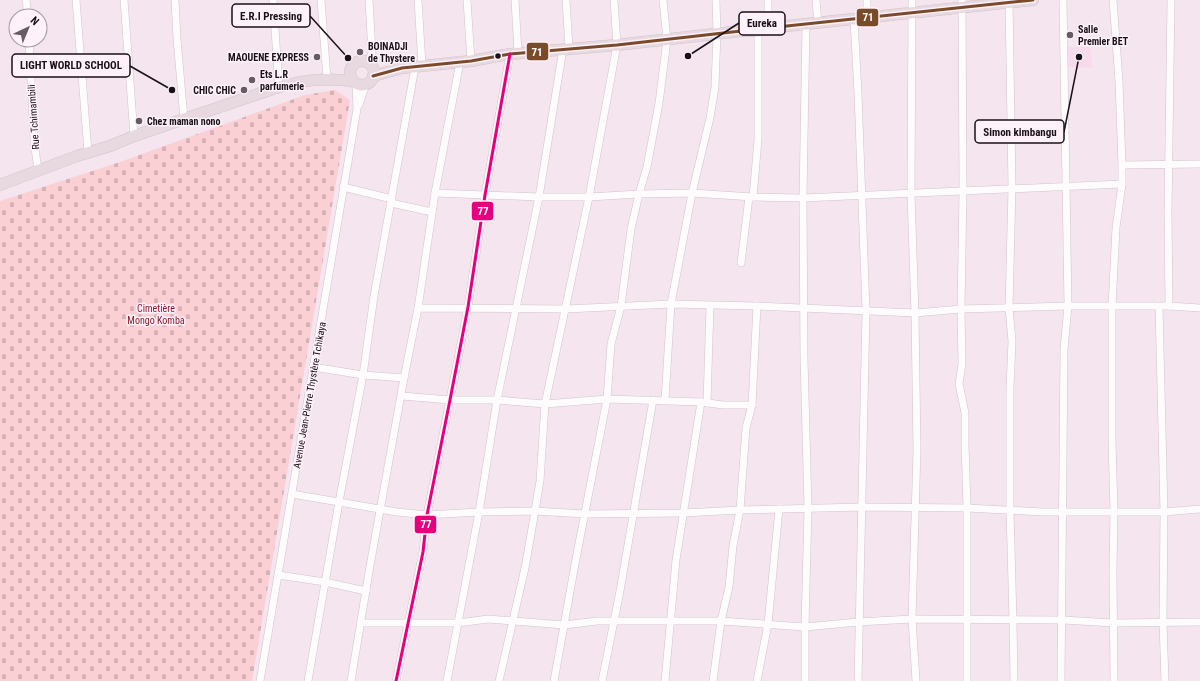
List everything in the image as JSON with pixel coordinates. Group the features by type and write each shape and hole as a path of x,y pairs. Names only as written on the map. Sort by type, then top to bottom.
{"highway":[{"path":"0,185 134,136 280,86 300,81 365,76 402,68 466,61 514,53 617,45 717,33 818,24 912,13 962,4 1033,0"},
{"path":"328,79 362,61 365,76"},
{"path":"353,65 350,73 365,76"}],"street":[{"path":"76,0 88,152"},
{"path":"124,0 134,136"},
{"path":"174,0 184,119"},
{"path":"273,0 280,86"},
{"path":"321,0 328,79"},
{"name":"Avenue Jean-Pierre Thystère Tchikaya","path":"260,681 343,187 357,109 372,53 369,0"},
{"path":"308,681 363,375 374,296 391,201 419,66 418,0"},
{"path":"351,681 380,509 418,308 435,193 466,61 467,0"},
{"path":"396,681 423,552 427,515 468,307 486,195 514,53 515,0"},
{"path":"447,681 479,512 497,400 539,197 566,49 566,0"},
{"path":"499,681 525,568 535,512 540,481 545,404 589,197 617,45 614,0"},
{"path":"554,681 607,399 611,344 622,306 631,229 647,168 660,103 667,40 663,0"},
{"path":"665,400 671,304 692,193 710,118 715,87 717,33 716,0"},
{"path":"741,263 758,140 763,29 768,0"},
{"path":"816,0 818,24"},
{"path":"867,0 867,18"},
{"path":"912,0 911,194 915,313 917,450 912,619 916,681"},
{"path":"1062,681 1064,349 1068,306 1064,0"},
{"path":"1113,0 1119,81 1122,164 1122,184 1116,228 1112,306 1114,681"},
{"path":"1169,306 1168,226 1171,0"},
{"path":"1009,1 1012,188 1009,308 1012,341 1010,388 1010,510 1014,681"},
{"path":"962,4 962,364 959,384 965,413 964,444 968,508 967,681"},
{"path":"854,20 866,311 858,622 858,681"},
{"path":"805,681 804,627 808,508 804,358 805,309 803,198 806,25"},
{"name":"Rue Tchimambili","path":"29,48 34,141 38,170"},
{"path":"1122,164 1200,164"},
{"path":"435,193 539,197 589,197 692,193 751,197 803,198 911,194 1067,185 1122,184"},
{"path":"343,187 432,212"},
{"path":"418,308 468,307 566,309 671,304 915,313 961,308 1068,306 1169,306 1200,308"},
{"path":"665,681 676,560 683,513 704,402 710,306"},
{"path":"713,681 729,587 733,546 740,510 746,428 752,405 757,306"},
{"path":"1159,306 1164,512 1163,622 1165,681"},
{"path":"313,367 363,375 404,378"},
{"path":"402,396 450,400 497,400 545,404 607,399 665,400 704,402 722,405 752,405"},
{"path":"602,681 620,591 653,400"},
{"path":"292,494 397,512 427,515 479,512 633,514 862,507 968,508 1062,512 1164,512 1200,509"},
{"path":"757,681 768,624 779,509"},
{"path":"278,575 325,582 366,591"},
{"path":"361,623 458,623 488,619 564,625 597,621 722,621 804,627 912,619 1063,620 1113,623 1200,622"}],"shaded area":[{"path":"1066,47 1090,47 1092,68 1066,67"}],"green space":[{"name":"Cimetière Mongo Komba","path":"335,90 350,100 252,681 0,681 0,201 120,162 305,95"}],"transit line":[{"name":"71","path":"373,76 402,68 471,61 510,54 617,45 741,31 758,31 768,28 1033,0"},
{"name":"77","path":"396,681 423,552 427,515 468,307 485,195 510,54"}],"place":[{"name":"Salle Premier BET","path":"1070,35"},
{"name":"BOINADJI de Thystere","path":"360,52"},
{"name":"Eureka","path":"688,56"},
{"name":"MAOUENE EXPRESS","path":"317,57"},
{"name":"Simon kimbangu","path":"1079,57"},
{"name":"E.R.I Pressing","path":"348,58"},
{"name":"Ets L.R parfumerie","path":"252,80"},
{"name":"LIGHT WORLD SCHOOL","path":"172,90"},
{"name":"CHIC CHIC","path":"244,90"},
{"name":"Chez maman nono","path":"139,121"}]}
